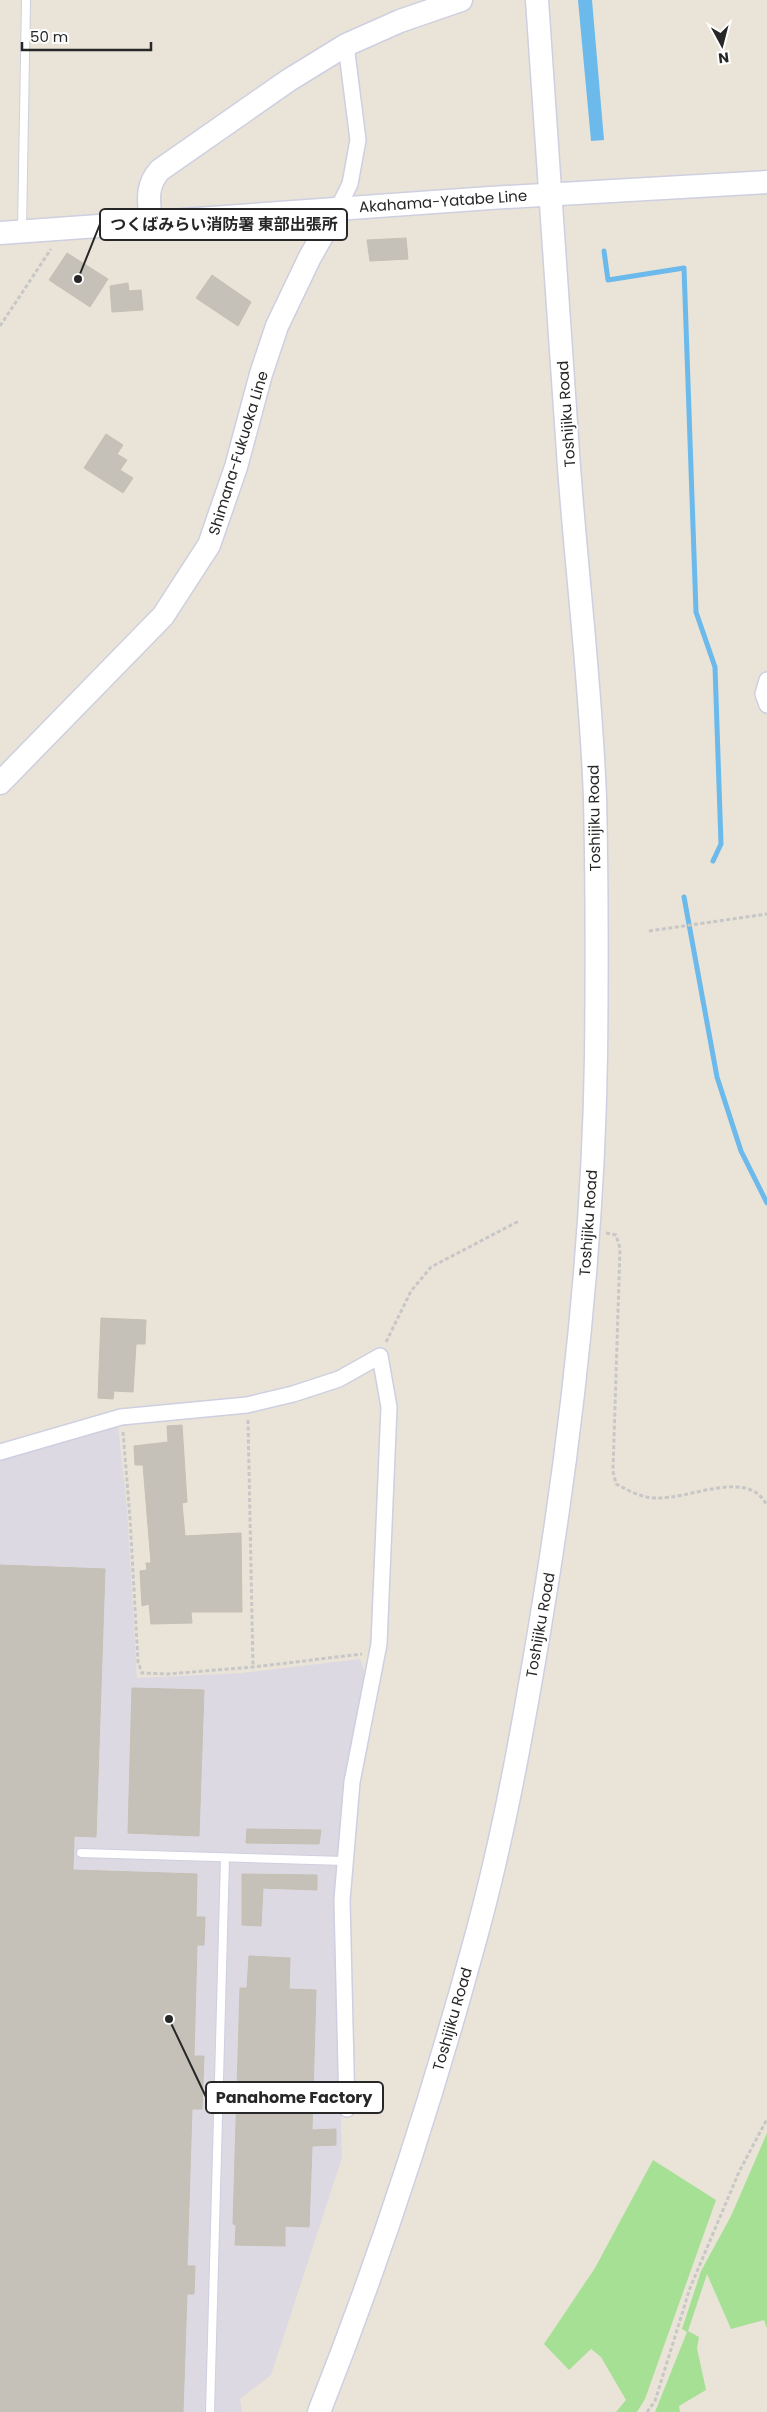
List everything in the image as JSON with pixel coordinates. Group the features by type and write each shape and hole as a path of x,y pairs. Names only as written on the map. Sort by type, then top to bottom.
{"main road":[{"path":"151,222 148,198 150,184 160,170 290,80 346,44 400,21 460,0"},
{"name":"Toshijiku Road","path":"318,2412 359,2311 415,2146 478,1930 517,1763 549,1571 571,1415 589,1222 596,1059 595,796 586,654 569,467 537,0"},
{"name":"Akahama-Yatabe Line","path":"11,232 338,208 767,182"},
{"name":"Shimana-Fukuoka Line","path":"0,783 163,616 209,545 234,476 276,326 310,257 338,208"}],"street":[{"path":"338,208 350,184 355,166 358,140 346,44"},
{"path":"767,680 763,694 767,705"},
{"path":"0,1452 121,1417 247,1405 339,1379 380,1356 389,1407 378,1651 352,1782 342,1900 347,2109"}],"lane":[{"path":"11,232 26,0"},
{"path":"81,1853 344,1861"},
{"path":"210,2412 225,1858"}],"path":[{"path":"0,326 64,228"},
{"path":"649,931 767,914"},
{"path":"380,1356 410,1291 431,1267 519,1221"},
{"path":"603,1232 616,1235 620,1248 613,1472 616,1484 631,1492 654,1498 683,1496 733,1485 751,1490 767,1506"},
{"path":"247,1405 253,1667"},
{"path":"121,1417 139,1667 142,1673 167,1674 253,1667 378,1651"},
{"path":"647,2412 655,2401 690,2288 739,2172 767,2119"}],"shaded area":[{"path":"118,1425 127,1508 137,1678 242,1673 360,1659 365,1673 347,1777 335,1879 342,2158 271,2375 240,2399 242,2412 0,2412 0,1461"}],"green space":[{"path":"767,2133 767,2328 764,2320 731,2329 707,2274 688,2331 699,2337 697,2348 706,2390 679,2406 680,2412 655,2412 687,2332 682,2329 701,2271 731,2216"},
{"path":"653,2160 716,2200 645,2399 637,2412 616,2412 626,2400 601,2357 591,2349 569,2370 544,2344 595,2268"}],"water":[{"path":"578,0 592,0 604,140 591,141"}],"building":[{"path":"406,238 408,259 370,261 367,240"},
{"path":"67,253 108,279 90,307 49,280"},
{"path":"212,275 251,302 238,326 196,298"},
{"path":"128,283 129,291 141,290 143,310 112,312 110,286"},
{"path":"106,434 123,445 117,454 127,460 120,470 133,478 123,493 84,468"},
{"path":"101,1318 146,1320 145,1344 136,1344 133,1392 114,1391 113,1399 98,1398"},
{"path":"182,1425 187,1502 182,1503 185,1536 241,1533 242,1612 191,1612 192,1623 151,1624 149,1604 142,1606 140,1571 147,1570 146,1563 151,1563 143,1465 135,1465 134,1446 168,1442 167,1426"},
{"path":"0,1565 105,1569 96,1837 74,1836 73,1870 197,1874 196,1917 205,1917 204,1945 197,1945 194,2056 204,2056 202,2109 192,2109 187,2266 195,2266 194,2294 187,2294 183,2412 0,2412"},
{"path":"132,1688 204,1690 199,1836 128,1833"},
{"path":"247,1829 321,1830 319,1844 246,1843"},
{"path":"242,1874 317,1875 317,1890 263,1888 261,1926 242,1925"},
{"path":"249,1956 290,1958 289,1989 316,1990 312,2130 336,2129 336,2145 312,2146 309,2227 285,2226 285,2246 235,2245 236,2225 233,2224 240,1988 247,1988"}],"waterway":[{"path":"604,251 608,280 684,268 696,612 715,667 721,844 713,861"},
{"path":"684,897 717,1077 741,1151 767,1203"}],"place":[{"name":"つくばみらい消防署 東部出張所","path":"78,279"},
{"name":"Panahome Factory","path":"169,2019"}]}
